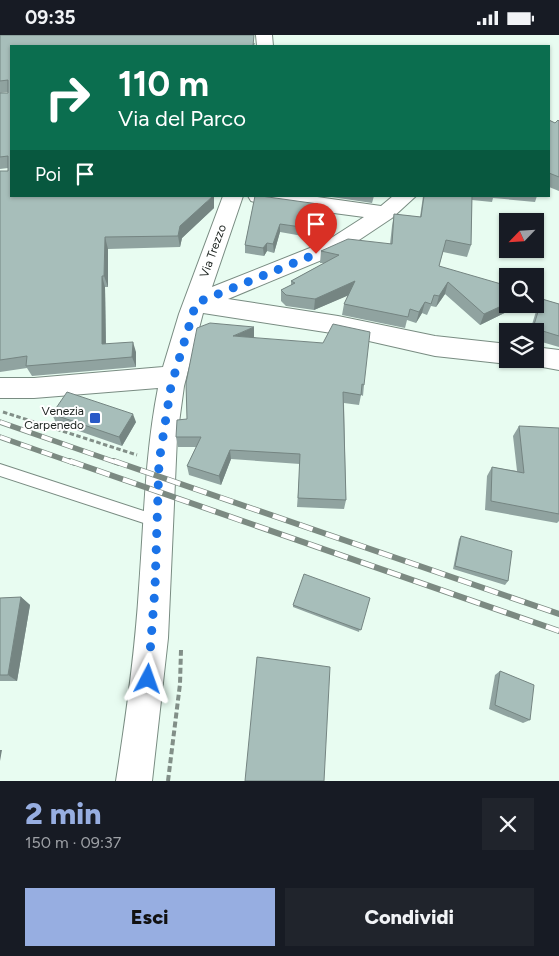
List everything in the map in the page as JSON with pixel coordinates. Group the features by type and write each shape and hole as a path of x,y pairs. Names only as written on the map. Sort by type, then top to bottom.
{"street":[{"name":"Via Trezzo","path":"134,781 147,697 155,588 159,462 174,376 204,272 233,197"},
{"path":"265,197 385,213"},
{"path":"196,303 333,247 385,213 405,197"},
{"path":"196,303 338,325 435,346 499,353"},
{"path":"544,358 559,360"},
{"path":"0,388 34,388 174,376"}],"lane":[{"path":"0,470 156,521"}],"path":[{"path":"0,411 159,462"}],"building":[{"path":"0,35 254,35 253,45 10,45 10,197 212,197 180,226 178,236 105,237 104,276 102,276 102,344 133,342 132,357 26,366 27,356 0,360 0,171 8,171 8,156 0,157 0,93 8,93 8,80 0,81"},
{"path":"550,120 555,123 559,121 559,177 550,173"},
{"path":"255,197 318,204 315,229 280,224 273,244 267,243 263,248 245,245"},
{"path":"424,197 472,197 471,245 446,240 439,266 499,283 499,307 484,314 448,282 439,296 434,295 431,304 425,302 419,312 410,309 408,317 344,304 355,281 315,299 286,295 281,290 295,283 291,281 339,255 321,251 348,239 392,244 394,214 421,217"},
{"path":"544,300 559,304 559,336 544,331 544,323 535,323 538,313 544,313"},
{"path":"210,323 254,327 233,336 323,343 333,324 370,332 364,385 362,384 361,395 343,392 346,500 298,498 300,454 230,450 219,476 187,466 201,437 176,437 177,420 187,419 186,383 197,328"},
{"path":"67,392 133,414 119,437 52,414"},
{"path":"519,426 559,428 559,514 491,501 492,467 524,473"},
{"path":"461,536 512,551 508,581 455,566"},
{"path":"304,574 370,598 361,630 293,605"},
{"path":"21,597 8,675 0,675 0,598"},
{"path":"257,657 330,667 324,781 245,781"},
{"path":"500,671 534,685 530,720 495,705"}],"railway":[{"path":"0,422 118,463"},
{"path":"0,437 74,463"},
{"path":"70,461 559,631"},
{"path":"114,461 559,614"}],"place":[{"name":"Venezia Carpenedo","path":"95,418"}],"route":[{"path":"148,679 155,588 159,462 171,386 196,303 316,254"}]}
